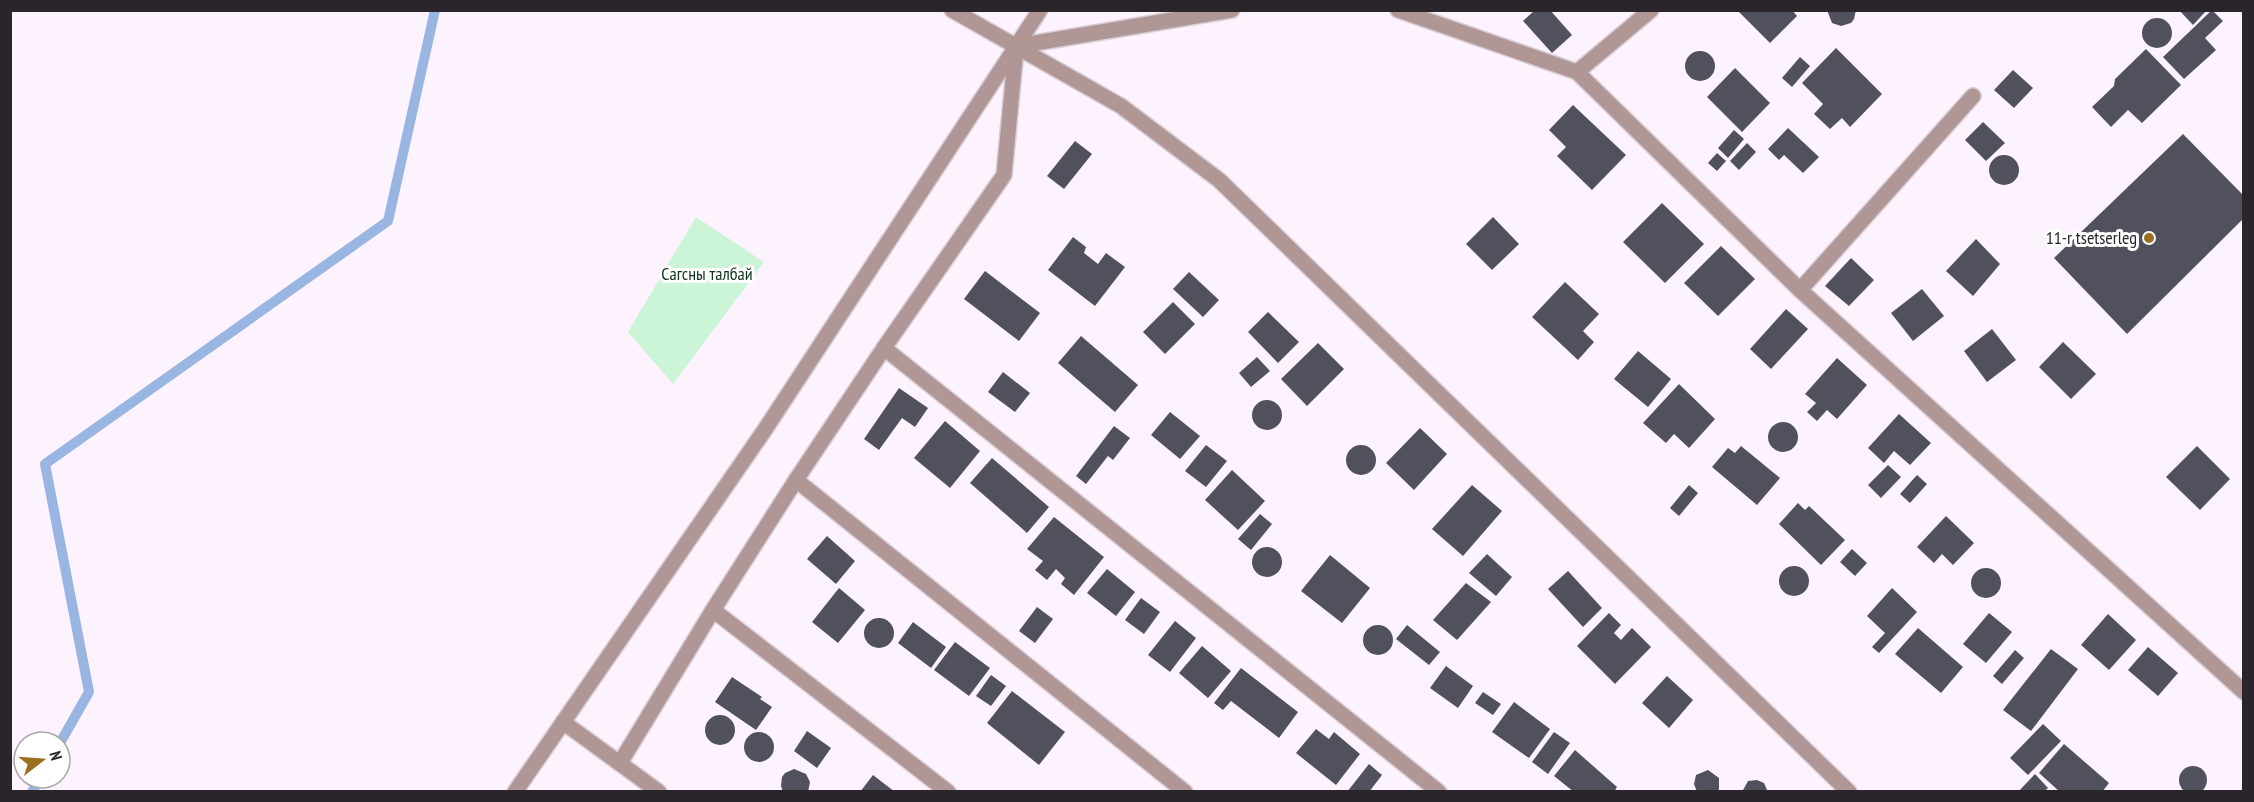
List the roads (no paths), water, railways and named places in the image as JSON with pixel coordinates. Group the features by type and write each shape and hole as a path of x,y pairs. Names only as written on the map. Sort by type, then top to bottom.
{"street":[{"path":"952,10 1121,106 1220,180 1849,792"},
{"path":"514,792 766,428 1040,10"},
{"path":"1017,46 1232,10"},
{"path":"1398,10 1577,72 1800,290 2244,692"},
{"path":"1577,72 1651,10"},
{"path":"620,763 713,610 796,480 1004,175 1017,46"},
{"path":"1800,290 1973,96"},
{"path":"884,348 1162,568 1439,792"},
{"path":"796,480 1185,792"},
{"path":"713,610 948,792"},
{"path":"563,722 659,792"}],"waterway":[{"path":"67,730 89,692 45,464 388,221 435,10"}],"place":[{"name":"11-r tsetserleg","path":"2149,238"}],"park label":[{"name":"Сагсны талбай","path":"707,274"}]}
